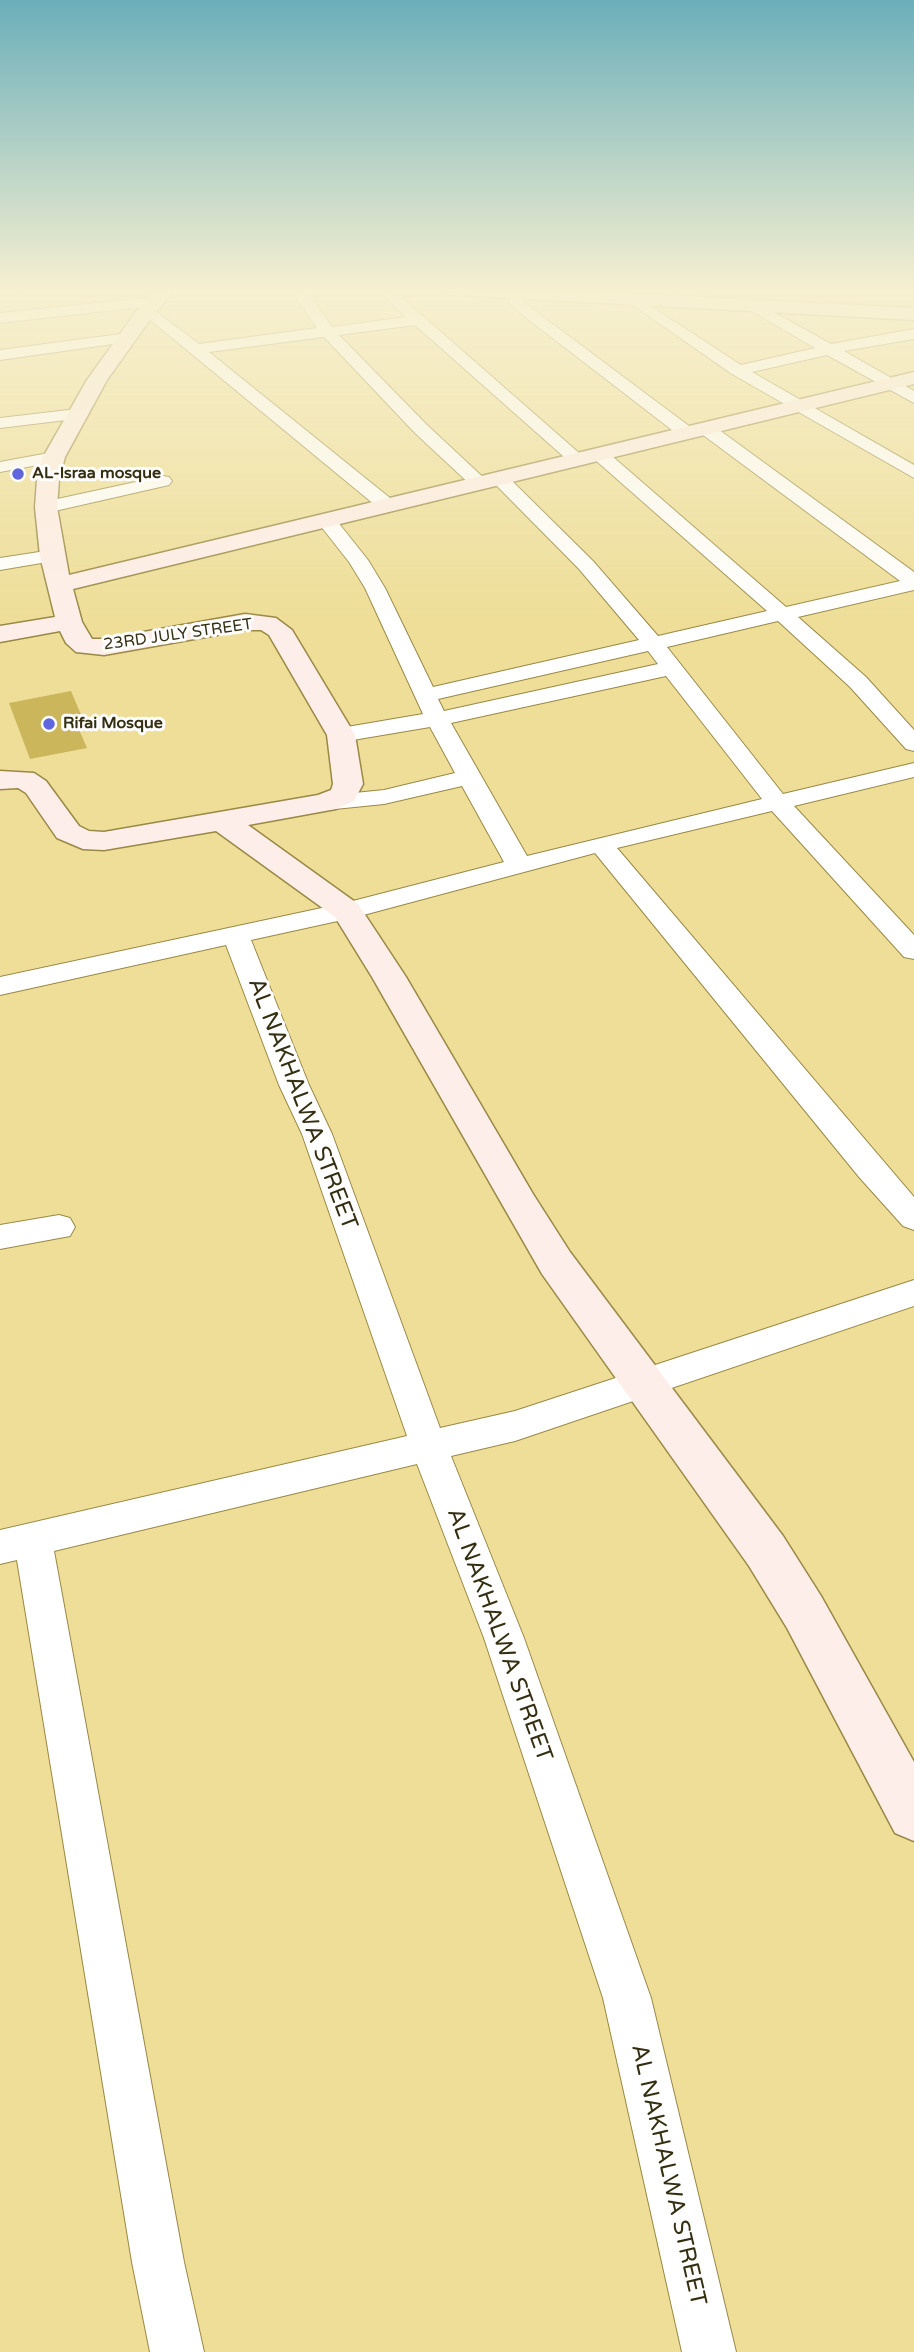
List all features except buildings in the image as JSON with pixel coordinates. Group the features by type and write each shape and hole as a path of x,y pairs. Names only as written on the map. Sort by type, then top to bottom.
{"street":[{"name":"23RD JULY STREET","path":"87,399 54,457 48,480 47,507 52,556 75,637 85,646 104,647 245,622 267,623 279,630 341,735 348,784 344,795 325,803"},
{"path":"258,399 388,506"},
{"path":"392,399 421,429 490,481 586,565 655,645 776,801 914,951"},
{"path":"515,399 780,614 858,682 914,744"},
{"path":"651,399 914,583"},
{"path":"782,399 914,473"},
{"path":"60,585 829,399"},
{"path":"0,423 77,414"},
{"path":"0,467 54,457"},
{"path":"47,507 163,481"},
{"path":"326,520 358,560 375,588 437,719 519,865"},
{"path":"0,564 52,556"},
{"path":"425,695 655,645 914,583"},
{"path":"0,634 69,622"},
{"path":"341,735 437,719 671,668"},
{"path":"0,986 347,911 601,844 914,770"},
{"path":"0,780 24,779 36,787 68,831 83,840 104,841 325,803 384,797 468,777"},
{"path":"222,821 347,911 389,977 549,1251 596,1321 766,1551 804,1612 914,1814"},
{"path":"601,844 870,1170 914,1218"},
{"name":"AL NAKHALWA STREET","path":"236,935 294,1084 317,1134 429,1448 504,1638 628,1998 709,2352"},
{"path":"0,1237 59,1227"},
{"path":"177,2352 17,1543 515,1426 914,1293"}],"place":[{"name":"AL-Israa mosque","path":"18,474"},
{"name":"Rifai Mosque","path":"49,724"}]}
